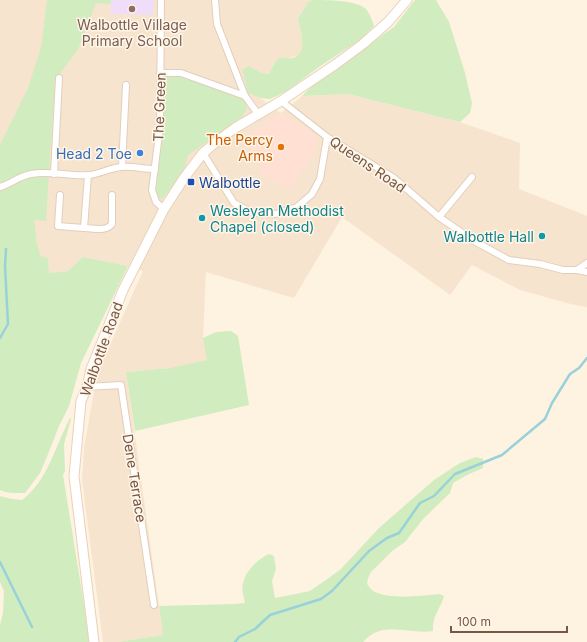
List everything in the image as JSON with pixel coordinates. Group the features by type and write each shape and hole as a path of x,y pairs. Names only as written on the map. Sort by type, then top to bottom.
{"street":[{"name":"The Green","path":"161,0 160,126 152,190 156,202 164,209"},
{"path":"215,0 217,24 246,96 258,114"},
{"path":"327,137 320,179 312,194 297,207 276,214 253,212 234,203 204,153 235,128 281,101 363,44 388,22 407,0"},
{"path":"160,73 181,73 246,96"},
{"path":"54,174 59,78"},
{"path":"122,166 126,85"},
{"name":"Queens Road","path":"281,101 327,137 394,178 440,216 474,241 510,260 540,264 563,270 587,272"},
{"name":"Walbottle Road","path":"94,642 74,476 81,401 87,387 91,369 123,290 164,209 184,178 204,153"},
{"path":"0,187 6,186 18,178 31,174 88,175 98,174 122,166 155,170"},
{"path":"84,228 88,175"},
{"path":"440,216 472,177"},
{"path":"60,195 58,226 84,228 106,229 110,227 112,224 114,199"},
{"path":"577,270 587,263"},
{"name":"Dene Terrace","path":"87,387 121,385 154,605"}],"shaded area":[{"path":"0,0 312,0 308,2 298,19 303,43 302,50 299,55 274,63 269,74 262,73 249,66 242,70 248,93 260,98 281,113 302,96 348,94 460,122 520,143 519,189 587,216 587,307 520,290 472,265 450,295 342,217 294,298 206,272 203,338 208,360 170,368 126,372 163,635 118,642 103,642 82,480 84,448 97,374 143,271 128,266 83,257 68,271 49,273 48,259 41,256 37,244 33,220 0,244"},
{"name":"Walbottle Village Primary School","path":"111,0 154,0 153,15 111,14"},
{"name":"The Percy Arms","path":"281,113 297,125 299,123 317,136 315,152 290,189 262,175 256,153 238,142"}],"green space":[{"path":"47,0 111,0 111,4 96,3 78,49 55,80 46,221 34,220 37,244 41,256 48,258 49,273 68,271 83,257 128,266 81,363 69,406 59,426 40,473 25,493 12,493 0,490 0,145 28,88 41,48"},
{"path":"312,0 341,1 361,6 366,9 374,26 361,39 316,69 287,91 270,99 260,98 248,93 242,70 249,66 262,73 269,74 278,59 293,58 301,51 302,35 298,19 308,2"},
{"path":"415,0 436,0 449,22 465,73 472,103 470,113 460,122 348,94 302,96 317,81 394,27"},
{"path":"165,77 182,77 240,97 245,102 247,108 242,117 188,155 183,173 162,199 157,197 156,188 160,146 162,81"},
{"path":"231,331 238,336 249,405 135,431 126,372 170,368 207,360 203,338 216,332"},
{"path":"70,418 64,444 65,471 63,475 90,642 0,642 0,625 3,613 4,591 0,582 0,496 22,500 31,492 50,462"},
{"path":"476,457 483,459 483,468 453,483 450,493 423,519 405,542 392,551 371,572 368,578 367,584 373,591 388,596 439,594 444,596 435,617 433,631 424,632 387,629 371,635 363,642 118,642 163,635 159,606 245,603 242,588 244,579 256,562 269,554 274,556 276,569 272,581 275,598 310,591 341,569 379,528 434,480 460,463"}],"waterway":[{"path":"0,338 8,324 5,266 6,249"},
{"path":"235,642 239,637 255,629 270,615 321,599 332,591 369,551 387,538 399,533 420,503 434,496 455,474 502,455 545,419 552,403 570,374 579,368 587,358"},
{"path":"0,562 32,627"}],"place":[{"name":"Walbottle Village Primary School","path":"132,9"},
{"name":"The Percy Arms","path":"281,147"},
{"name":"Head 2 Toe","path":"140,153"},
{"name":"Walbottle","path":"191,182"},
{"name":"Wesleyan Methodist Chapel (closed)","path":"202,218"},
{"name":"Walbottle Hall","path":"542,236"}]}
